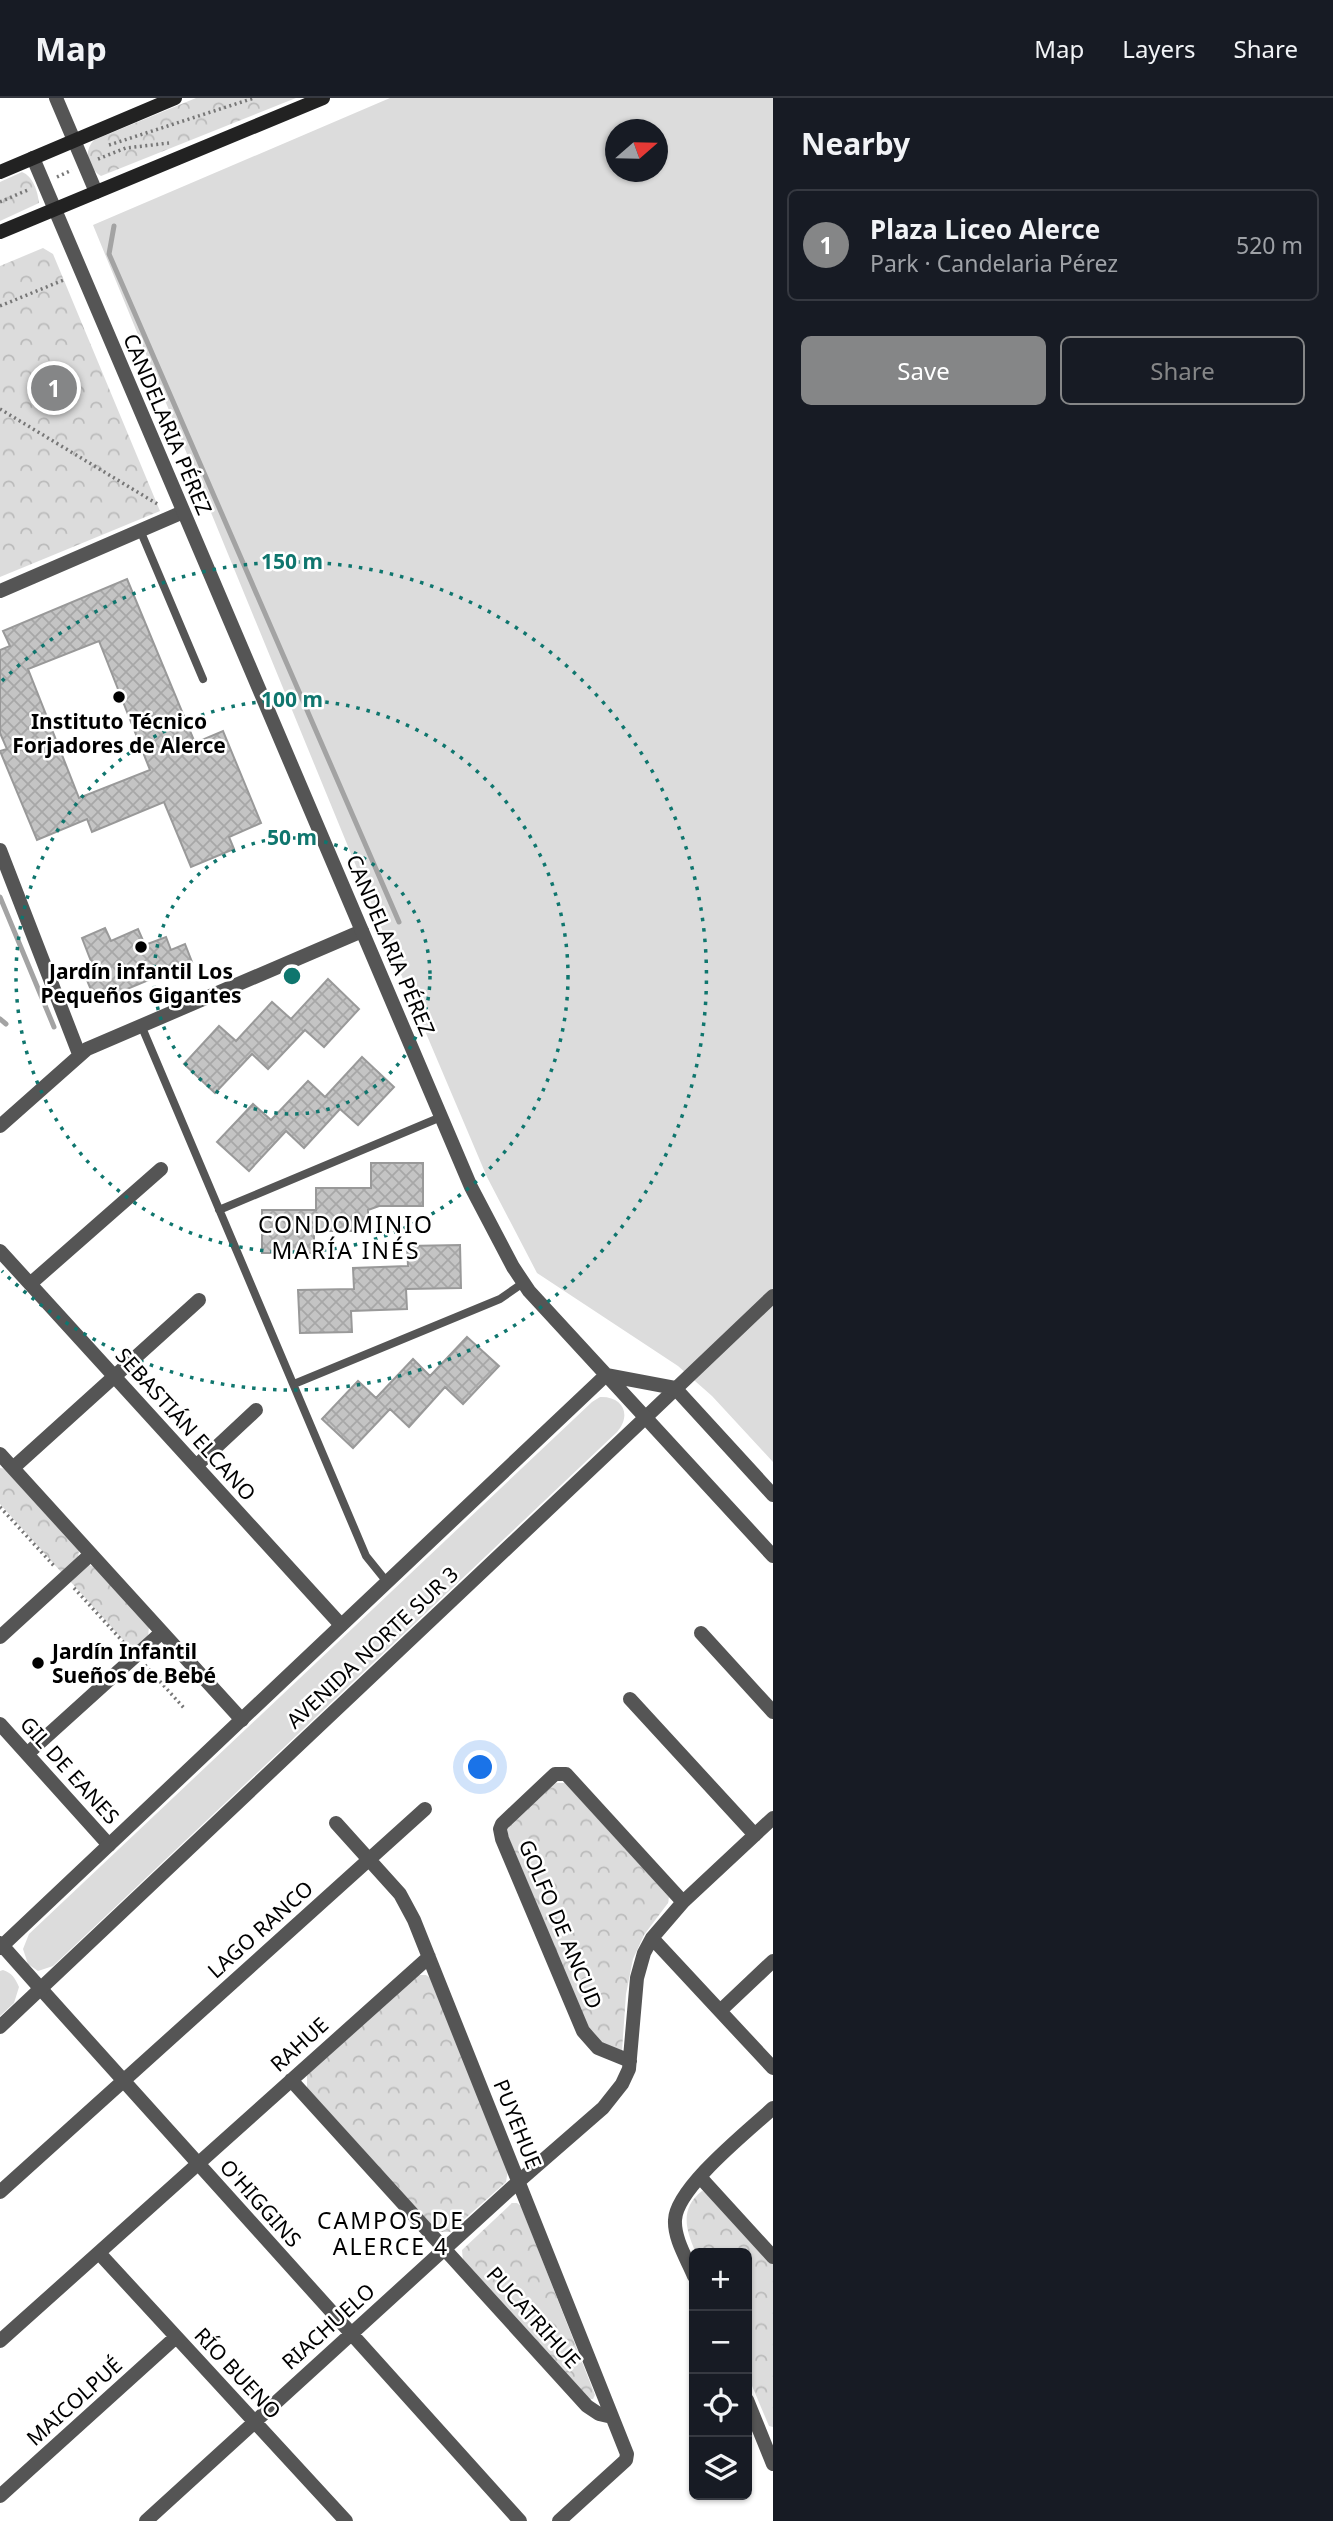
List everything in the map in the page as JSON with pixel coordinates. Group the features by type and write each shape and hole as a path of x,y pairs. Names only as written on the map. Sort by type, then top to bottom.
{"main road":[{"path":"0,172 175,98"},
{"path":"0,232 323,98"}],"street":[{"path":"56,98 96,192"},
{"name":"CANDELARIA PÉREZ","path":"33,158 471,1187 523,1283 773,1556"},
{"path":"0,591 183,512"},
{"path":"0,850 79,1054"},
{"path":"0,1126 79,1054 99,1042 362,931"},
{"path":"30,1284 161,1169"},
{"name":"SEBASTIÁN ELCANO","path":"0,1251 341,1625"},
{"name":"AVENIDA NORTE SUR 3","path":"0,2028 773,1296"},
{"path":"13,1468 199,1300"},
{"path":"606,1375 675,1388 773,1495"},
{"name":"AVENIDA NORTE SUR 3","path":"1,1946 606,1375"},
{"path":"196,1466 256,1410"},
{"path":"0,1454 242,1720"},
{"path":"0,1637 91,1554"},
{"path":"27,1754 162,1632"},
{"path":"702,1633 773,1712"},
{"path":"630,1699 755,1835"},
{"name":"GIL DE EANES","path":"0,1724 109,1845"},
{"name":"GOLFO DE ANCUD","path":"630,2061 598,2048 583,2031 502,1839 502,1824 555,1774 566,1774 683,1902"},
{"name":"LAGO RANCO","path":"0,2192 425,1809"},
{"path":"630,2061 637,1978 644,1953 652,1938 683,1902 773,1818"},
{"name":"PUYEHUE","path":"337,1823 408,1907 627,2455 626,2460 559,2521"},
{"path":"652,1938 773,2068"},
{"name":"O'HIGGINS","path":"1,1946 520,2521"},
{"name":"RAHUE","path":"0,2341 429,1957"},
{"path":"720,2011 773,1961"},
{"name":"RIACHUELO","path":"146,2521 603,2108 622,2084 630,2061"},
{"name":"PUCATRIHUE","path":"291,2080 587,2406 599,2414 612,2417"},
{"path":"689,2264 677,2236 674,2223 676,2209 700,2177 773,2108"},
{"path":"700,2177 773,2257"},
{"name":"RÍO BUENO","path":"99,2253 346,2521"},
{"name":"MAICOLPUÉ","path":"0,2496 176,2337"},
{"path":"752,2410 770,2444 773,2464"}],"lane":[{"path":"140,530 203,679"},
{"path":"141,1025 366,1556 387,1582"},
{"path":"219,1210 441,1116"},
{"path":"294,1384 500,1299 523,1283"}],"path":[{"path":"100,148 254,98"},
{"path":"0,202 126,148 172,143"},
{"path":"0,306 66,279"},
{"path":"0,409 164,508"},
{"path":"0,1507 184,1708"}],"green space":[{"path":"196,98 296,98 101,176 92,168 88,149 94,140"},
{"path":"390,98 773,98 773,1462 712,1396 678,1366 537,1273 487,1177 386,939 93,225"},
{"path":"22,172 32,181 39,203 0,221 0,182"},
{"path":"43,248 53,254 160,511 0,577 0,266"},
{"path":"600,1397 614,1400 623,1408 624,1419 617,1432 53,1966 38,1971 28,1964 23,1949 29,1934"},
{"path":"0,1468 7,1469 79,1550 78,1558 62,1573 0,1504"},
{"path":"89,1565 95,1567 149,1626 148,1638 133,1651 69,1580"},
{"path":"556,1783 565,1783 669,1897 668,1903 644,1935 633,1959 626,1994 622,2051 605,2047 589,2030 508,1836 508,1824"},
{"path":"0,1971 13,1976 19,1987 14,2003 0,2016"},
{"path":"418,1975 426,1975 432,1979 508,2170 506,2182 450,2232 437,2232 307,2088 307,2075"},
{"path":"702,2191 707,2192 773,2264 773,2427 769,2426 752,2386 752,2248 694,2248 687,2228 687,2212"},
{"path":"512,2203 521,2206 595,2395 593,2399 587,2399 463,2261 462,2250"}],"building":[{"path":"127,579 195,743 223,731 261,823 229,837 234,849 191,867 164,802 92,832 87,819 37,840 0,751 7,749 0,733 0,650 10,646 3,631","holes":["99,641 150,770 79,798 28,669"]},
{"path":"105,928 111,941 138,929 145,945 166,937 171,950 185,944 192,962 96,1002 84,973 94,969 82,938"},
{"path":"328,979 359,1009 324,1047 305,1030 268,1069 252,1054 215,1093 184,1064 219,1026 236,1041 272,1002 291,1019"},
{"path":"362,1057 394,1087 358,1125 340,1109 304,1148 286,1131 249,1171 217,1142 253,1104 271,1120 308,1081 325,1097"},
{"path":"371,1163 423,1163 423,1206 379,1206 368,1210 368,1231 314,1231 314,1253 262,1253 262,1210 316,1210 316,1188 371,1188"},
{"path":"460,1245 461,1288 406,1289 407,1309 351,1311 352,1332 300,1333 298,1290 354,1289 353,1268 408,1266 407,1246"},
{"path":"467,1337 499,1366 463,1404 445,1387 409,1427 390,1409 353,1448 322,1419 358,1381 376,1398 413,1359 430,1376"}],"waterway":[{"path":"114,226 109,254 399,922"},
{"path":"0,897 54,1027"},
{"path":"0,1019 6,1024"}],"place":[{"name":"Plaza Liceo Alerce","path":"54,388"},
{"name":"Instituto Técnico Forjadores de Alerce","path":"119,697"},
{"name":"Jardín infantil Los Pequeños Gigantes","path":"141,947"},
{"name":"Jardín Infantil Sueños de Bebé","path":"38,1663"}],"district":[{"name":"CONDOMINIO MARÍA INÉS","path":"346,1237"},
{"name":"CAMPOS DE ALERCE 4","path":"391,2233"}]}
